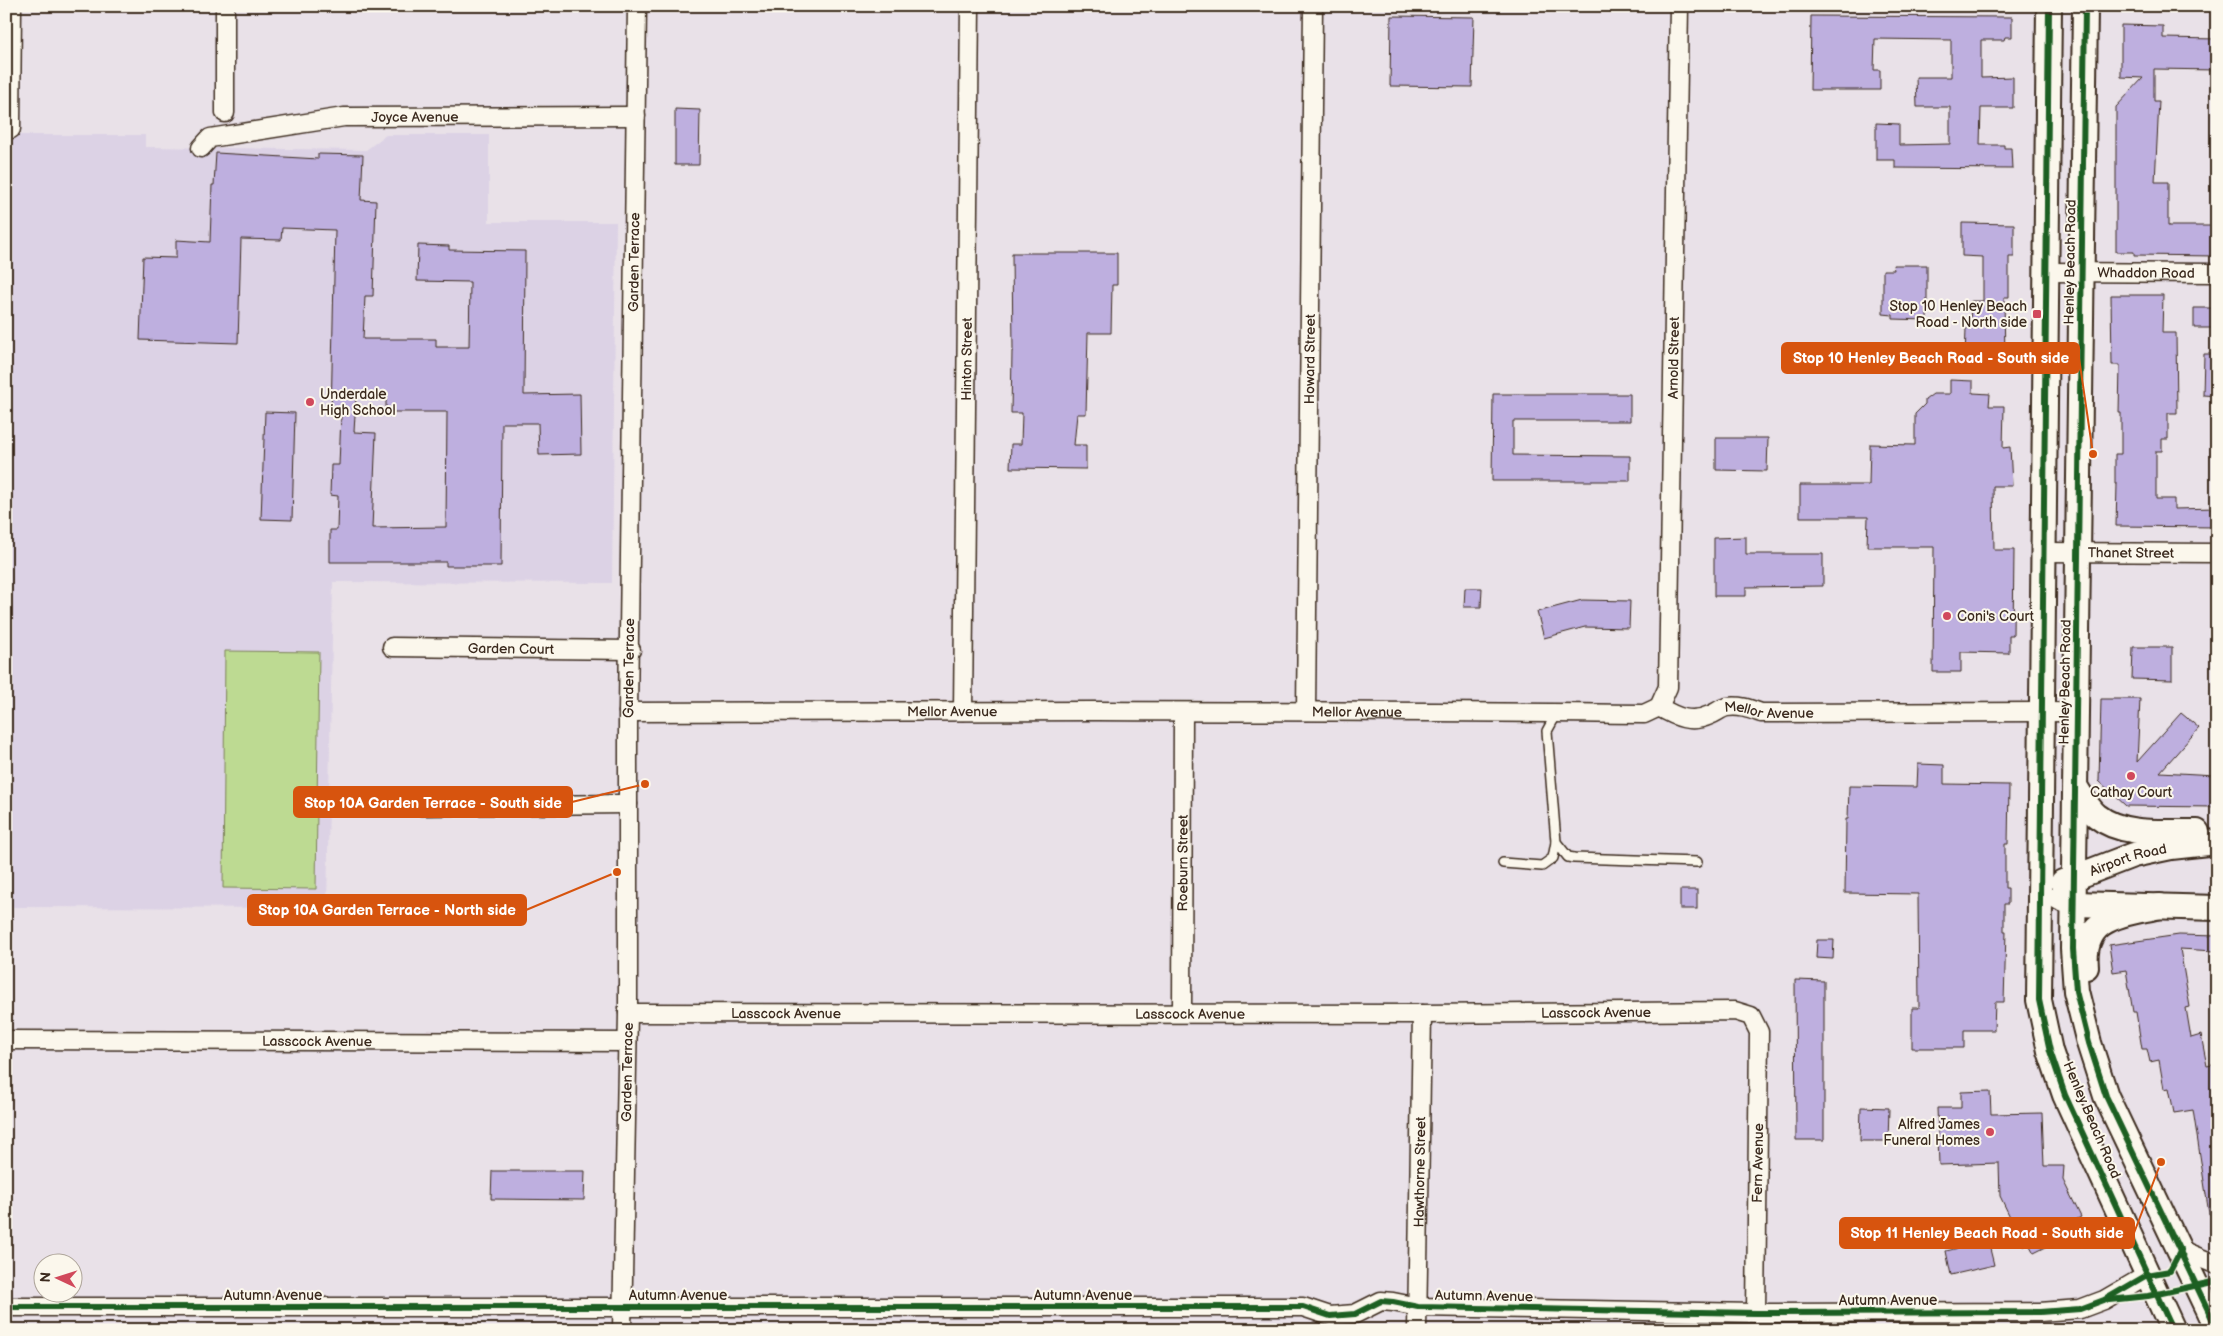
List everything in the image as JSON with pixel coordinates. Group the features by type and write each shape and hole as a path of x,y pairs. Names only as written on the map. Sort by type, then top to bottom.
{"main road":[{"name":"Henley Beach Road","path":"2048,6 2039,1000 2050,1051 2065,1096 2174,1330"},
{"name":"Henley Beach Road","path":"2085,6 2073,949 2076,991 2089,1043 2106,1096 2217,1328"},
{"path":"2076,788 2096,815 2112,826 2137,830 2217,833"},
{"name":"Airport Road","path":"2040,890 2133,855 2171,847 2217,842"},
{"path":"2040,890 2075,904 2217,908"},
{"path":"2106,1096 2094,1040 2088,997 2085,957 2088,940 2096,926 2111,917 2160,906"}],"street":[{"path":"11,129 12,6"},
{"path":"225,6 225,113"},
{"name":"Garden Terrace","path":"622,1330 628,1013 628,712 631,650 637,6"},
{"name":"Hinton Street","path":"964,710 970,6"},
{"name":"Howard Street","path":"1306,711 1314,6"},
{"name":"Arnold Street","path":"1659,707 1668,687 1679,6"},
{"name":"Joyce Avenue","path":"201,148 210,138 344,117 636,116"},
{"name":"Whaddon Road","path":"2046,272 2217,273"},
{"name":"Thanet Street","path":"2043,552 2217,552"},
{"name":"Garden Court","path":"392,647 631,650"},
{"name":"Mellor Avenue","path":"628,712 964,710 1644,714 1659,707 1673,716 1689,720 1700,719 1726,707 1745,707 1762,713 2077,712"},
{"name":"Roeburn Street","path":"1182,1013 1183,712"},
{"path":"422,806 628,804"},
{"name":"Lasscock Avenue","path":"628,1013 1422,1014 1735,1012 1751,1016"},
{"name":"Hawthorne Street","path":"1417,1330 1422,1014"},
{"name":"Fern Avenue","path":"1751,1016 1759,1032 1756,1313"},
{"name":"Lasscock Avenue","path":"6,1040 627,1042"},
{"path":"2181,1250 2217,1265"},
{"name":"Autumn Avenue","path":"6,1307 1303,1307 1330,1316 1355,1314 1381,1301 1418,1308 1756,1313 2040,1312 2080,1309 2104,1300 2147,1275"}],"lane":[{"path":"1503,863 1542,866 1553,858 1556,842 1547,731 1557,713"},
{"path":"1556,842 1568,857 1574,858 1697,862"}],"shaded area":[{"name":"Underdale High School","path":"6,135 145,135 145,147 366,150 386,135 489,135 489,222 616,222 612,583 333,582 327,908 6,907"}],"green space":[{"path":"225,651 319,652 316,889 223,888"}],"building":[{"path":"1391,16 1474,17 1472,87 1390,86"},
{"path":"1811,16 2012,17 2012,37 2005,37 2004,40 1981,40 1981,78 2013,77 2013,108 1981,108 1980,145 2004,145 2004,148 2011,148 2012,169 1895,168 1895,160 1876,160 1876,123 1899,124 1899,145 1950,144 1950,107 1917,107 1916,77 1951,77 1951,40 1875,39 1874,70 1880,70 1880,90 1810,90"},
{"path":"2121,25 2163,26 2163,38 2217,39 2217,70 2154,69 2154,101 2159,101 2155,182 2168,182 2168,226 2217,226 2217,256 2134,255 2134,252 2116,252 2116,107 2143,78 2121,77"},
{"path":"675,109 700,110 699,165 675,165"},
{"path":"216,153 318,159 318,154 363,155 361,200 376,201 373,296 365,296 363,339 436,339 436,347 469,347 470,282 417,281 418,245 449,246 449,250 525,251 524,395 580,394 581,454 539,455 538,423 502,423 501,566 446,566 446,562 330,562 330,530 337,530 338,496 330,495 331,465 339,465 341,416 331,416 335,230 282,228 281,240 241,239 238,343 140,340 143,257 176,258 176,240 210,242 212,185 214,185","holes":["356,397 386,397 386,412 447,412 446,527 372,528 376,433 354,432"]},
{"path":"1962,223 2014,224 2014,257 2009,257 2009,297 2004,297 2005,361 1965,361 1966,328 1970,328 1971,301 1983,301 1983,257 1962,256"},
{"path":"1012,253 1117,253 1117,285 1112,285 1111,333 1088,333 1086,414 1077,414 1074,445 1086,445 1086,469 1010,468 1011,444 1021,444 1022,413 1011,413 1013,351"},
{"path":"1893,265 1927,265 1927,320 1893,319 1893,315 1883,314 1883,270 1894,270"},
{"path":"2111,295 2163,295 2162,333 2176,333 2177,413 2168,413 2168,439 2162,439 2162,451 2156,451 2156,499 2174,499 2174,509 2217,508 2217,527 2116,526 2117,484 2115,484 2115,454 2121,454 2121,413 2119,413 2120,365 2112,365"},
{"path":"2194,308 2215,308 2214,328 2194,328"},
{"path":"2204,354 2217,354 2217,396 2203,395"},
{"path":"1950,380 1973,381 1973,393 1990,394 1989,406 2004,406 2003,448 2010,447 2012,486 1993,486 1994,550 2014,550 2013,635 2009,635 2009,653 1961,652 1961,672 1933,672 1934,547 1867,547 1868,517 1800,517 1800,485 1869,485 1870,444 1915,445 1915,414 1925,404 1925,400 1933,394 1950,394"},
{"path":"1493,394 1630,394 1630,421 1513,421 1513,455 1630,456 1630,481 1492,481"},
{"path":"265,412 295,413 292,520 261,519"},
{"path":"1716,438 1768,438 1767,471 1716,470"},
{"path":"1746,537 1746,554 1823,554 1823,586 1746,587 1746,596 1714,596 1714,538"},
{"path":"1465,588 1482,588 1481,607 1464,607"},
{"path":"1582,600 1630,601 1629,628 1585,627 1544,638 1537,612"},
{"path":"2133,647 2172,647 2172,680 2132,679"},
{"path":"2101,699 2140,699 2137,762 2181,713 2199,728 2160,772 2215,775 2215,807 2126,806 2099,781"},
{"path":"1918,764 1944,765 1944,784 2009,785 2008,844 2005,844 2005,888 2008,888 2008,904 2004,904 2004,931 2006,931 2004,1002 1995,1002 1994,1030 1964,1030 1964,1048 1912,1048 1912,1008 1919,1008 1918,894 1845,893 1846,819 1848,819 1849,786 1917,787"},
{"path":"1680,890 1697,890 1697,909 1680,909"},
{"path":"2179,935 2216,936 2215,951 2180,949 2190,1007 2186,1008 2191,1038 2201,1035 2207,1066 2217,1064 2217,1213 2209,1214 2193,1110 2174,1113 2169,1088 2164,1089 2159,1060 2150,1062 2147,1049 2142,1049 2126,970 2113,972 2109,945"},
{"path":"1817,940 1834,940 1833,959 1816,958"},
{"path":"1795,980 1824,981 1824,1140 1796,1140"},
{"path":"1990,1091 1991,1114 2042,1113 2044,1166 2064,1166 2063,1180 2081,1217 2077,1219 2082,1229 2034,1253 2029,1244 2024,1246 2000,1196 1999,1163 1939,1165 1937,1108 1961,1108 1961,1092"},
{"path":"1861,1107 1889,1108 1888,1141 1860,1141"},
{"path":"492,1171 585,1171 584,1200 491,1199"},
{"path":"1988,1241 1994,1265 1951,1275 1946,1251"}],"cycle path":[{"path":"2049,6 2039,1000 2050,1051 2065,1095 2173,1330"},
{"path":"2085,6 2073,949 2076,991 2089,1043 2106,1096 2217,1329"},
{"path":"6,1307 1303,1307 1330,1316 1355,1314 1381,1301 1418,1307 1756,1313 2040,1312 2080,1309 2104,1300 2147,1275 2170,1271 2181,1250"},
{"path":"2109,1300 2148,1296 2217,1281"}],"place":[{"name":"Stop 10 Henley Beach Road - North side","path":"2037,314"},
{"name":"Underdale High School","path":"310,402"},
{"name":"Stop 10 Henley Beach Road - South side","path":"2093,454"},
{"name":"Coni's Court","path":"1947,616"},
{"name":"Cathay Court","path":"2131,776"},
{"name":"Stop 10A Garden Terrace - South side","path":"645,784"},
{"name":"Stop 10A Garden Terrace - North side","path":"617,872"},
{"name":"Alfred James Funeral Homes","path":"1990,1132"},
{"name":"Stop 11 Henley Beach Road - South side","path":"2161,1162"}]}
